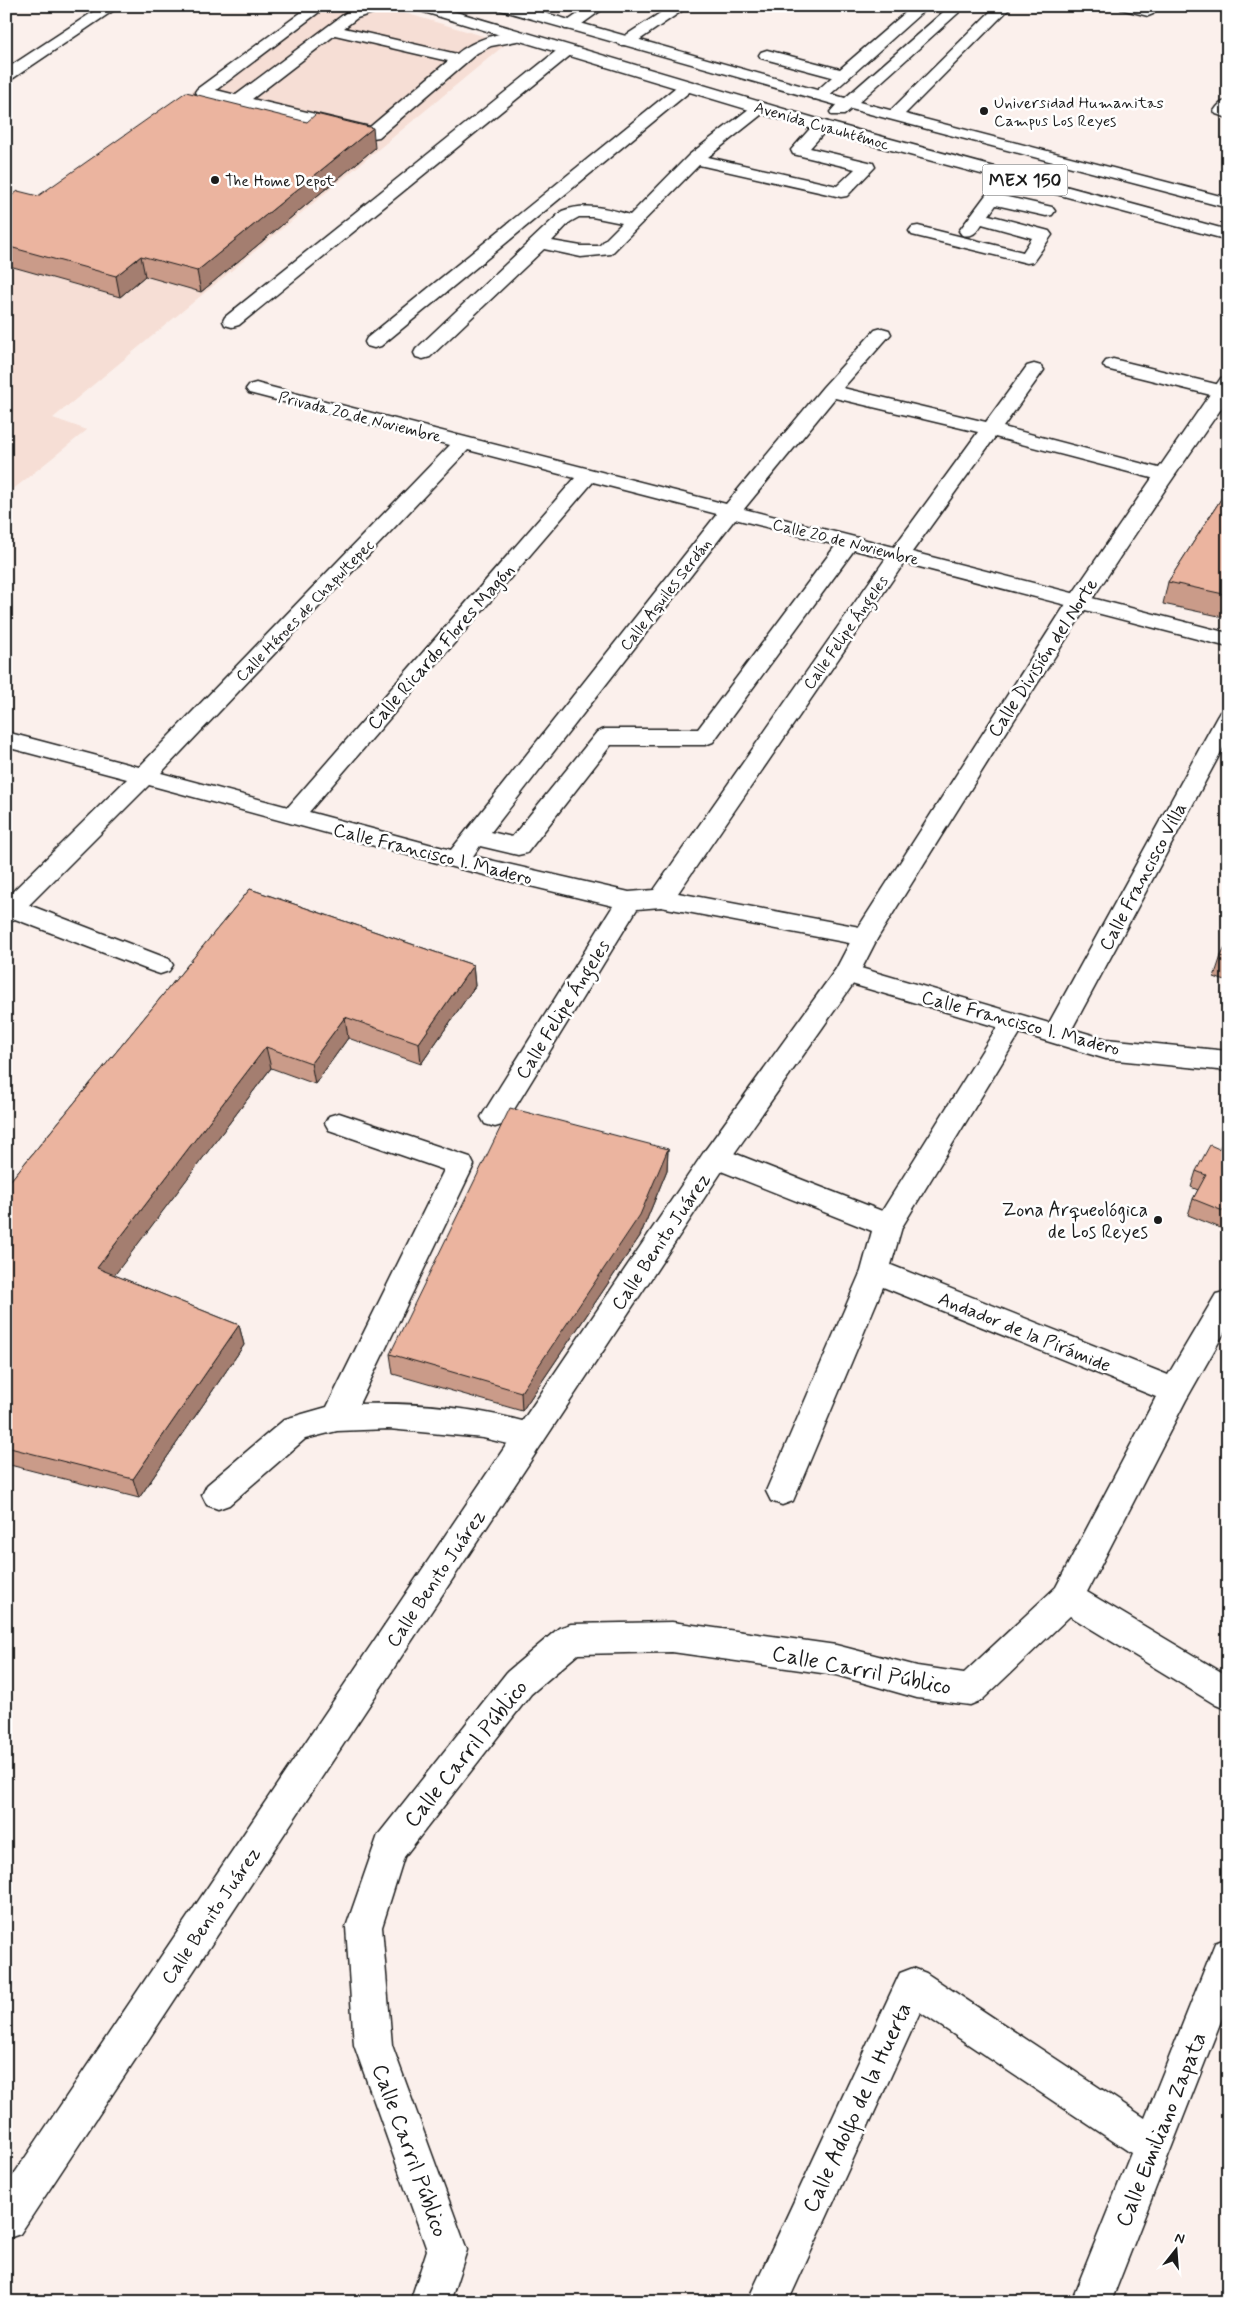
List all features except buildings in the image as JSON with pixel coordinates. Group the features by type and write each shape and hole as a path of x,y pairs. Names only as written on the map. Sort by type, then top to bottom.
{"street":[{"path":"6,76 113,6"},
{"path":"187,103 320,6"},
{"path":"239,101 345,20 363,10 380,6"},
{"name":"Avenida Cuauhtémoc","path":"418,6 822,126 1228,235"},
{"name":"Avenida Cuauhtémoc","path":"502,6 525,9 570,26 848,104 1228,203"},
{"path":"570,26 600,6"},
{"path":"626,42 682,6"},
{"path":"819,96 922,6"},
{"path":"695,159 840,192 867,167 799,150 822,126 959,6"},
{"path":"895,115 1005,6"},
{"path":"1126,6 1148,10 1151,6"},
{"path":"908,18 936,26"},
{"path":"345,20 466,54"},
{"path":"332,30 466,54"},
{"path":"203,92 373,133 466,54 487,42 518,37"},
{"path":"232,321 566,51"},
{"path":"767,55 844,75"},
{"path":"374,342 686,86"},
{"path":"1228,105 1222,112 1228,113"},
{"path":"540,243 594,253 605,250 695,159 760,108"},
{"path":"958,242 1009,176"},
{"path":"992,199 1046,211"},
{"path":"423,353 567,216 573,213 591,212 634,221"},
{"path":"918,231 1027,258 1043,235 978,218"},
{"name":"Calle Aquiles Serdán","path":"456,860 730,511 830,390 882,334"},
{"path":"1113,365 1225,387"},
{"name":"Calle Felipe Ángeles","path":"661,898 899,555 989,429 1034,370"},
{"name":"Calle División del Norte","path":"865,937 1077,601 1225,387"},
{"name":"Privada 20 de Noviembre","path":"256,389 464,442"},
{"path":"830,390 989,429 1163,475"},
{"name":"Calle 20 de Noviembre","path":"464,442 1228,640"},
{"name":"Calle Héroes de Chapultepec","path":"8,911 143,777 464,442"},
{"name":"Calle Ricardo Flores Magón","path":"292,817 588,475"},
{"path":"475,836 518,847 605,737 705,737 848,542"},
{"name":"Calle Francisco Villa","path":"1056,1034 1228,717"},
{"name":"Calle Francisco I. Madero","path":"6,739 456,860 629,901 661,898 865,937"},
{"name":"Calle Felipe Ángeles","path":"495,1117 629,901"},
{"path":"8,911 160,965"},
{"name":"Calle Benito Juárez","path":"6,2220 716,1157 847,973 865,937"},
{"name":"Calle Francisco I. Madero","path":"847,973 1106,1049 1228,1061"},
{"path":"782,1491 875,1271 888,1225 1014,1022"},
{"path":"337,1418 460,1165 339,1123"},
{"path":"716,1157 888,1225"},
{"name":"Andador de la Pirámide","path":"875,1271 1175,1391"},
{"name":"Calle Carril Público","path":"430,2302 447,2250 372,2045 364,1927 390,1847 519,1682 571,1639 672,1637 836,1660 917,1682 970,1689 1067,1597 1175,1391 1226,1302"},
{"path":"218,1495 296,1428 337,1418 389,1416 483,1425 530,1436"},
{"path":"1067,1597 1228,1694"},
{"name":"Calle Emiliano Zapata","path":"1091,2302 1228,1956"},
{"name":"Calle Adolfo de la Huerta","path":"766,2302 912,1986 1154,2146"}],"shaded area":[{"path":"307,6 381,6 507,43 53,418 87,430 6,495 6,222 233,62"}],"place":[{"name":"Universidad Humanitas Campus Los Reyes","path":"984,111"},
{"name":"The Home Depot","path":"215,180"},
{"name":"Zona Arqueológica de Los Reyes","path":"1158,1220"}]}
